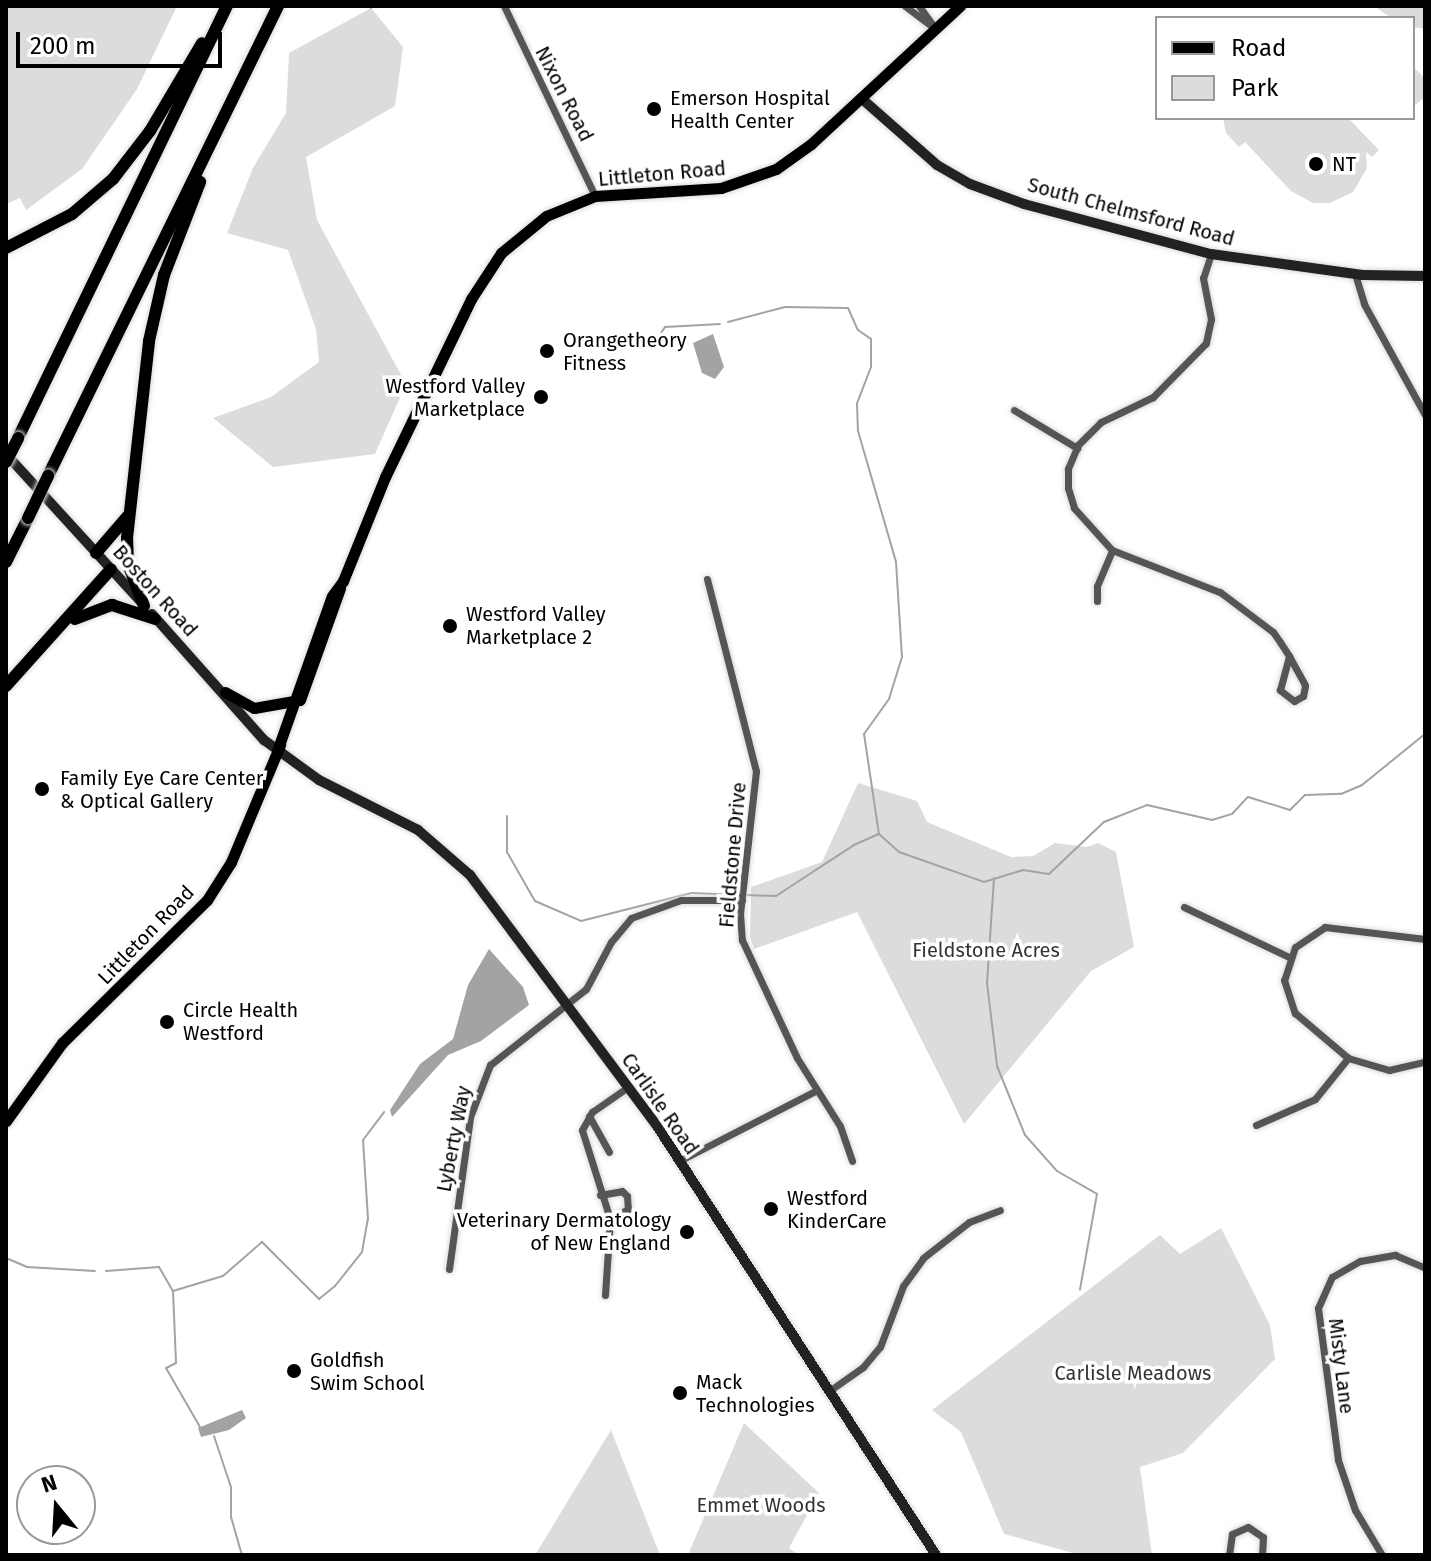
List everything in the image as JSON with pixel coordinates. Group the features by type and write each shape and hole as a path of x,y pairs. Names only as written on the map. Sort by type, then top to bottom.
{"highway":[{"path":"6,248 72,214 126,165 226,6"},
{"path":"6,462 226,6"},
{"path":"6,562 278,6"},
{"path":"144,606 128,564 130,511 155,306 214,137"},
{"path":"96,553 115,537 130,511"},
{"path":"6,686 57,633 111,569"},
{"path":"57,633 102,607 125,608 155,619"}],"main road":[{"name":"Littleton Road","path":"277,751 292,701 390,466 491,265 538,221 595,196 706,190 750,181 799,154 960,6"},
{"name":"South Chelmsford Road","path":"861,98 915,149 970,184 1211,254 1355,274 1425,276"},
{"name":"Boston Road","path":"6,454 277,751"},
{"name":"Littleton Road","path":"6,1121 62,1043 199,910 235,854 340,588"},
{"path":"225,692 254,708 292,701"},
{"name":"Carlisle Road","path":"277,751 319,780 418,830 450,855 628,1087 936,1555"}],"street":[{"name":"Nixon Road","path":"504,6 595,196"},
{"path":"905,6 935,29"},
{"path":"919,6 935,29"},
{"path":"1211,254 1203,278 1211,319 1206,343 1164,389 1101,422 1077,448 1068,469 1074,508 1112,550 1220,592 1273,632 1289,656 1305,688 1294,701 1280,690 1289,656"},
{"path":"1355,274 1364,304 1425,415"},
{"path":"1014,410 1077,448"},
{"path":"1097,601 1098,582 1112,550"},
{"name":"Fieldstone Drive","path":"707,579 756,771 740,927 752,968 817,1090 840,1126 852,1161"},
{"name":"Lyberty Way","path":"449,1269 470,1117 480,1081 504,1052 586,989 617,932 631,918 681,900 742,900"},
{"path":"1184,907 1289,957"},
{"path":"1425,939 1330,926 1308,934 1289,957 1284,986 1291,1008 1348,1058 1389,1070 1425,1062"},
{"path":"1256,1125 1315,1099 1348,1058"},
{"path":"605,1295 610,1219 582,1135 589,1116 628,1087"},
{"path":"679,1161 817,1090"},
{"path":"589,1116 609,1152"},
{"path":"600,1195 622,1191 627,1196 628,1209 610,1219"},
{"path":"829,1391 863,1367 880,1347 903,1286 923,1258 969,1222 1000,1210"},
{"name":"Misty Lane","path":"1382,1555 1355,1510 1339,1462 1318,1308 1332,1277 1366,1259 1395,1255 1425,1268"},
{"path":"1229,1555 1232,1534 1248,1527 1263,1537 1262,1555"}],"green space":[{"path":"6,6 177,6 137,89 82,169 26,210 20,198 6,204"},
{"path":"1374,6 1425,6 1425,29 1415,27 1415,16 1388,16"},
{"path":"371,8 403,47 395,106 306,157 317,220 406,384 375,454 273,467 213,418 271,397 319,362 316,329 288,250 227,233 253,168 286,113 289,53"},
{"path":"1415,69 1425,78 1425,97 1415,105"},
{"name":"NT","path":"1223,120 1350,120 1379,150 1372,157 1366,152 1367,168 1353,192 1330,203 1313,203 1291,191 1245,142 1239,147 1226,133"},
{"name":"Fieldstone Acres","path":"858,783 917,801 927,822 1011,857 1033,856 1055,843 1087,847 1098,843 1116,852 1134,947 1091,971 964,1124 857,912 754,949 750,937 751,887 822,862"},
{"name":"Carlisle Meadows","path":"1221,1228 1270,1325 1275,1359 1183,1453 1140,1467 1152,1555 1080,1555 1004,1534 961,1432 932,1410 1160,1235 1180,1254"},
{"name":"Emmet Woods","path":"744,1423 819,1493 789,1548 799,1555 688,1555"},
{"name":"Emmet Woods","path":"611,1430 660,1555 535,1555"}],"shaded area":[{"path":"713,334 724,367 715,379 702,373 693,343"},
{"path":"489,949 523,987 529,1005 481,1041 448,1055 392,1117 390,1110 420,1064 453,1039 468,985"},
{"path":"242,1410 246,1418 229,1430 201,1437 198,1428"}],"waterway":[{"path":"728,322 785,307 848,308 858,330 871,339 871,367 857,404 858,431 896,562 902,657 889,699 864,734 879,834 899,852 984,882 1023,870 1049,874 1104,822 1147,805 1212,820 1232,814 1248,797 1290,810 1305,795 1341,794 1362,785 1425,734"},
{"path":"659,336 665,327 720,324"},
{"path":"507,816 507,852 535,901 581,921 692,893 738,895"},
{"path":"745,895 776,896 854,845 879,834"},
{"path":"994,878 987,983 997,1066 1025,1135 1057,1171 1097,1194 1080,1289"},
{"path":"173,1291 223,1276 262,1242 319,1299 335,1286 362,1252 368,1219 363,1140 384,1112"},
{"path":"6,1258 27,1267 95,1271"},
{"path":"106,1271 159,1267 173,1291 176,1363 166,1368 200,1427"},
{"path":"214,1436 231,1487 231,1517 242,1555"}],"place":[{"name":"Emerson Hospital Health Center","path":"654,109"},
{"name":"NT","path":"1316,164"},
{"name":"Orangetheory Fitness","path":"547,351"},
{"name":"Westford Valley Marketplace","path":"541,397"},
{"name":"Westford Valley Marketplace 2","path":"450,626"},
{"name":"Family Eye Care Center & Optical Gallery","path":"42,789"},
{"name":"Circle Health Westford","path":"167,1022"},
{"name":"Westford KinderCare","path":"771,1209"},
{"name":"Veterinary Dermatology of New England","path":"687,1232"},
{"name":"Goldfish Swim School","path":"294,1371"},
{"name":"Mack Technologies","path":"680,1393"}]}
